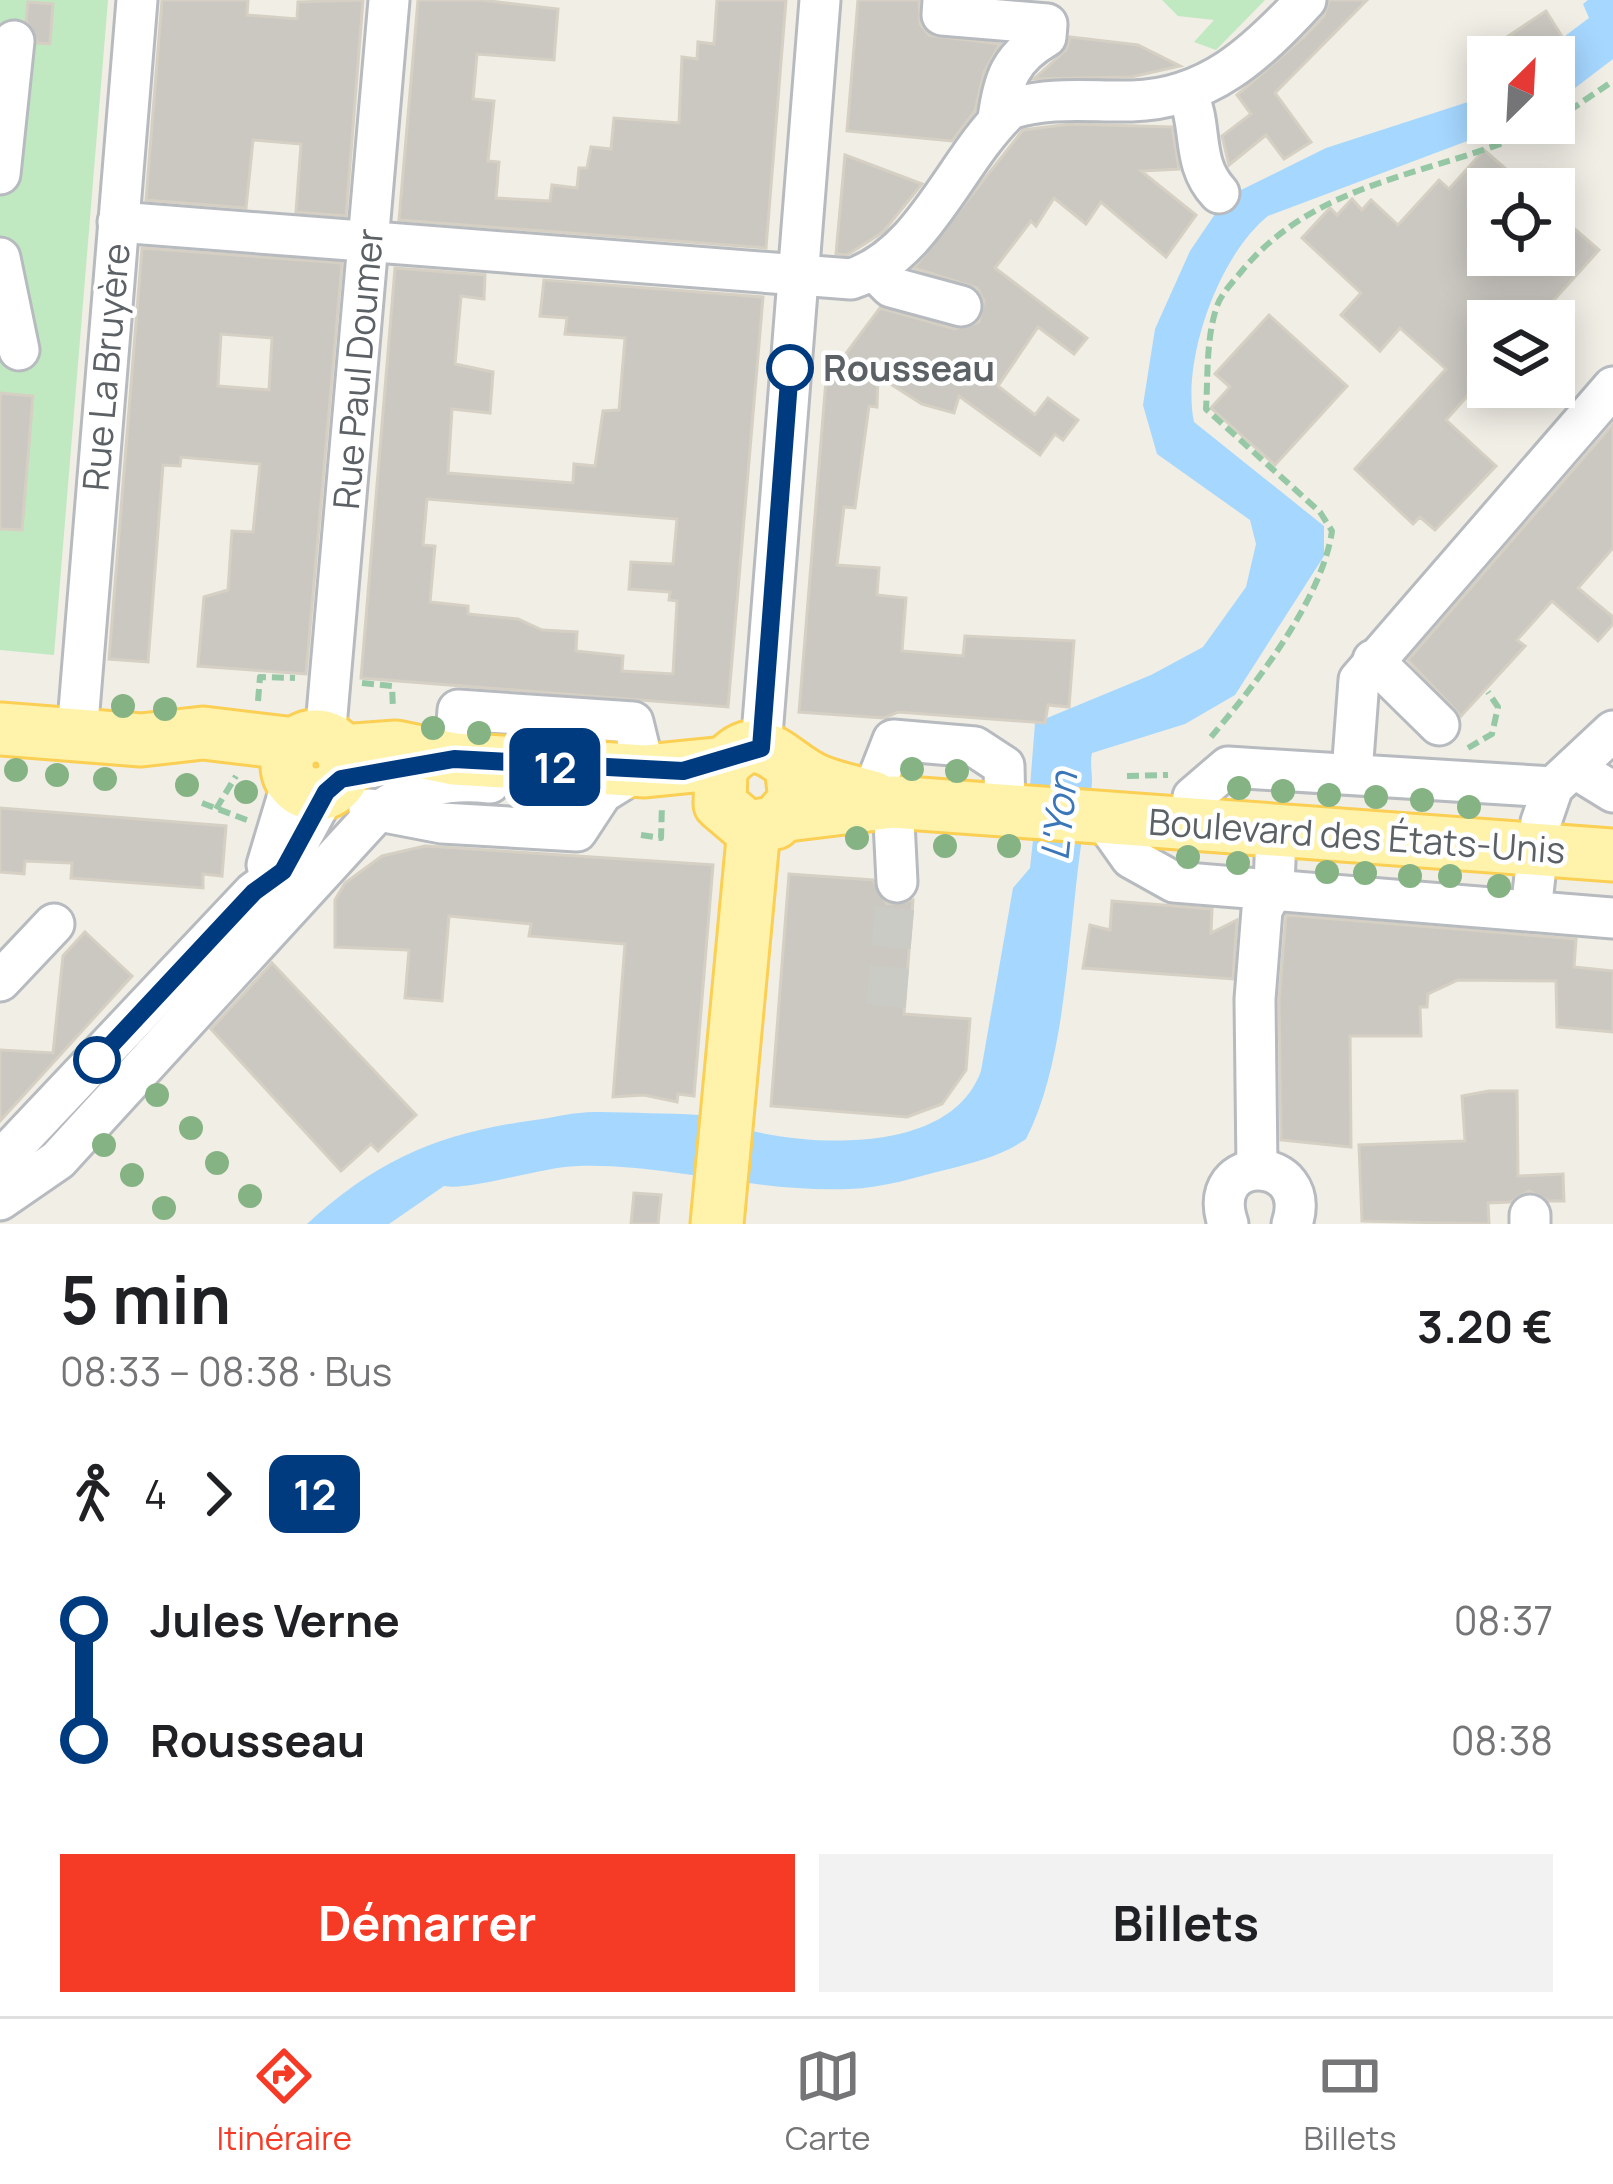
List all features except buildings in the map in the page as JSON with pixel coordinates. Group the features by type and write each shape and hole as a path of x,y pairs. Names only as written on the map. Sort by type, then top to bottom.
{"main road":[{"path":"0,729 141,740 203,733 316,772 454,759 624,790 757,788 816,781 900,801 1015,810"},
{"path":"718,1206 757,788"},
{"name":"Boulevard des États-Unis","path":"1015,810 1112,797 1183,798 1276,832 1613,856"}],"street":[{"name":"Rue La Bruyère","path":"77,735 137,0"},
{"name":"Rue Paul Doumer","path":"0,1161 254,892 316,772 371,245 389,0"},
{"path":"757,788 820,0"},
{"path":"944,0 942,15 1047,24 1046,37 1027,48 1004,75 998,119"},
{"path":"118,222 851,279 874,270 898,250 998,119 1020,105 1188,94 1236,66 1306,0"},
{"path":"0,174 14,41"},
{"path":"1188,94 1199,119 1203,176 1219,193"},
{"path":"0,259 19,350"},
{"path":"874,270 891,287 961,306"},
{"path":"1352,773 1359,680 1372,660 1613,387"},
{"path":"1372,660 1439,725"},
{"path":"0,1200 58,1160 316,772 410,791 449,779 624,790 633,722 458,710 454,759"},
{"path":"1531,911 1537,850 1563,777 1613,731"},
{"path":"898,873 920,840 900,801 893,740 975,747 1004,766 1015,810"},
{"path":"1183,798 1193,797 1215,757 1352,773 1563,777 1613,792"},
{"path":"1112,797 1131,858 1174,882 1613,918"},
{"path":"1257,1168 1256,988 1262,910 1274,888 1276,832"},
{"path":"0,981 54,924"},
{"path":"1228,1224 1222,1204 1225,1189 1236,1176 1257,1168 1282,1176 1294,1191 1298,1207 1292,1224"}],"path":[{"path":"1575,107 1613,81"},
{"path":"1215,757 1323,572 1332,531 1320,512 1206,409 1210,336 1221,296 1288,223 1337,199 1497,144"},
{"path":"202,803 216,809 316,772"},
{"path":"1112,797 1183,798"}],"green space":[{"path":"0,0 108,0 54,655 0,650"},
{"path":"1162,0 1265,0 1216,50 1194,42 1214,20 1178,16"}],"water":[{"path":"1613,0 1613,59 1575,88 1575,36 1565,36 1589,18 1583,4"},
{"name":"L'Yon","path":"1467,102 1467,141 1268,216 1234,256 1208,310 1193,369 1194,422 1324,526 1324,556 1235,695 1185,724 1092,753 1092,785 1061,1014 1042,1101 1026,1139 979,1161 862,1188 780,1187 643,1169 578,1166 444,1186 389,1224 307,1224 359,1182 412,1152 501,1126 583,1112 687,1114 781,1136 848,1140 914,1130 943,1117 966,1097 981,1071 1013,888 1030,868 1038,793 1030,787 1035,723 1151,675 1203,647 1246,587 1256,544 1250,520 1157,454 1143,405 1155,329 1190,251 1234,186 1241,190 1326,148"}],"tunnel":[{"path":"886,1006 897,882"}],"bus line":[{"name":"12","path":"97,1060 254,892 283,871 326,792 341,779 454,759 683,771 725,763 741,750 761,748 790,368"}],"place":[{"name":"Rousseau","path":"790,368"}]}
